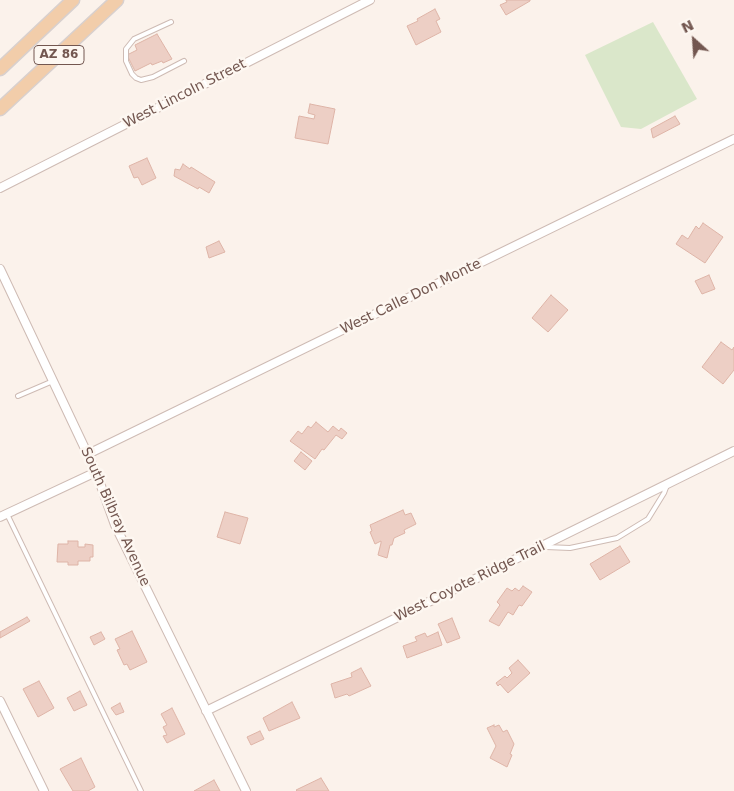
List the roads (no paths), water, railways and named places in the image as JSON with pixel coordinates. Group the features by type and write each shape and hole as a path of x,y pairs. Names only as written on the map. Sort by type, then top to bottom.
{"main road":[{"name":"AZ 86","path":"0,68 73,0"},
{"name":"AZ 86","path":"0,109 117,0"}],"street":[{"name":"West Lincoln Street","path":"0,188 370,0"},
{"name":"West Calle Don Monte","path":"88,454 734,139"},
{"name":"South Bilbray Avenue","path":"0,269 2,280 88,454 115,525 246,791"},
{"name":"West Coyote Ridge Trail","path":"206,711 734,450"},
{"path":"3,516 96,472"},
{"path":"0,701 44,791"}],"lane":[{"path":"171,22 134,39 126,49 126,61 132,74 141,80 153,77 184,61"},
{"path":"18,396 53,381"},
{"path":"541,546 570,548 617,538 648,519 668,484"},
{"path":"3,516 141,791"}]}
